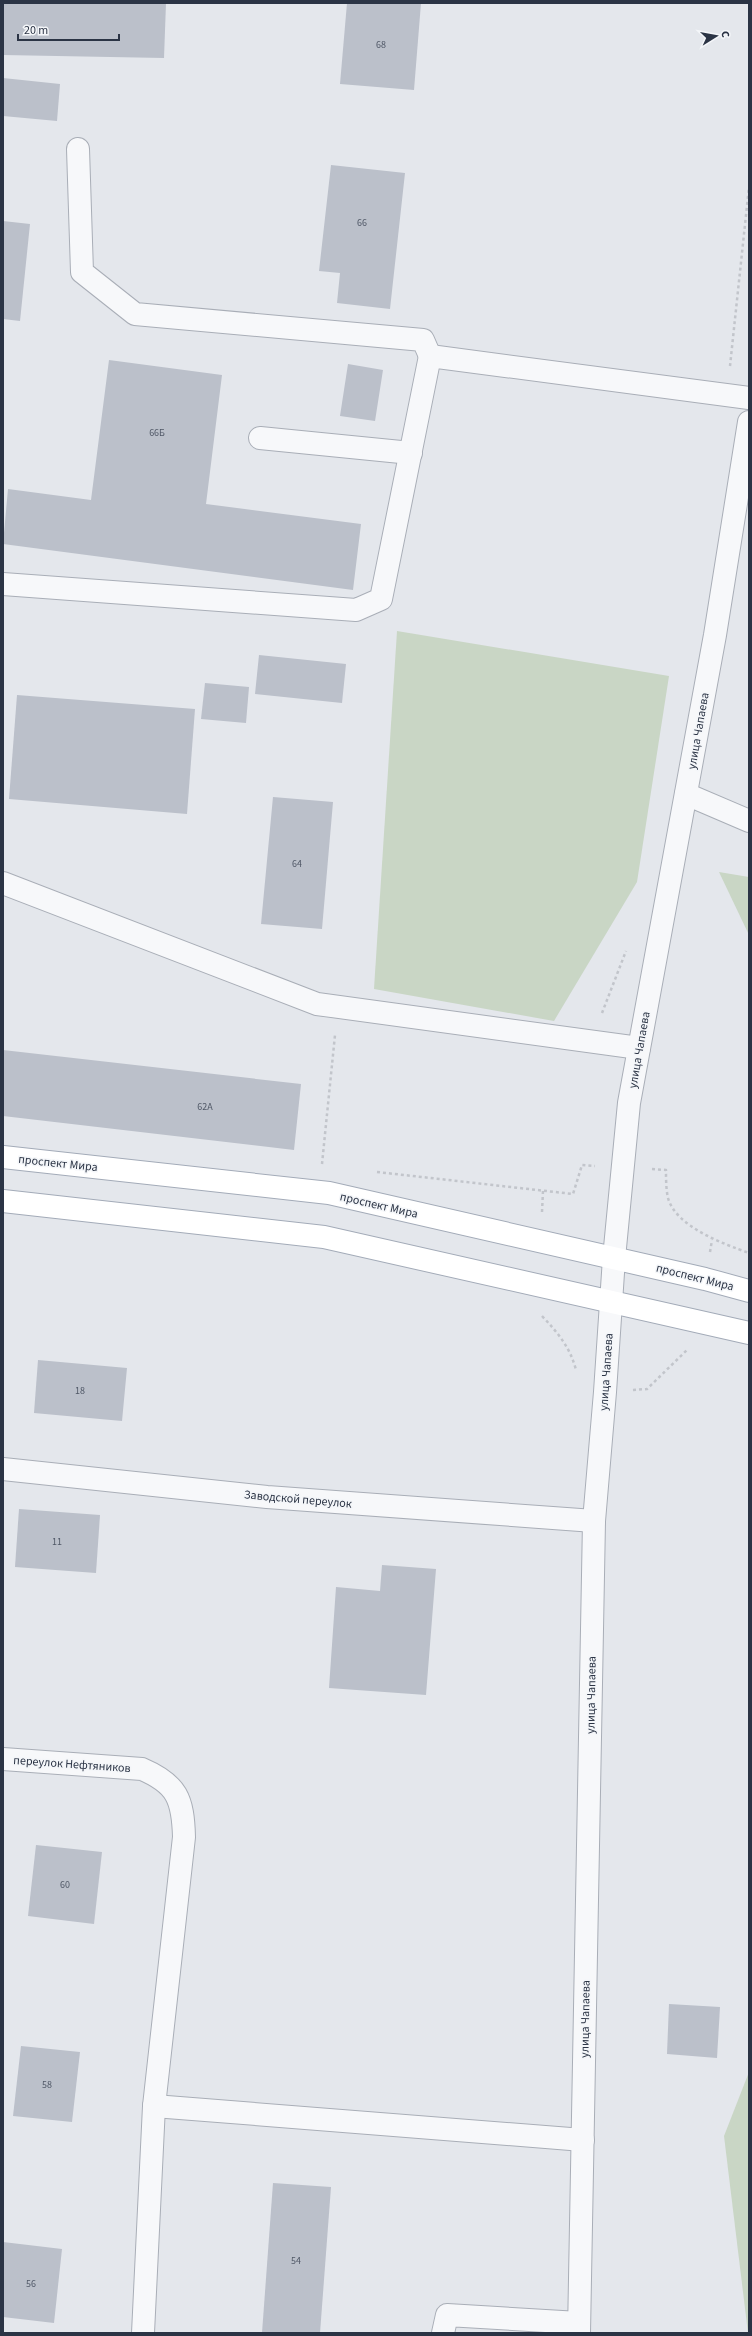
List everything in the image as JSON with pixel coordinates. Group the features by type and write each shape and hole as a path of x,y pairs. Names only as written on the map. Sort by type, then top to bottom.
{"main road":[{"name":"проспект Мира","path":"3,1157 329,1193 705,1279 749,1291"},
{"path":"3,1201 324,1237 541,1285 610,1303 749,1334"}],"street":[{"path":"3,584 356,610 382,599 430,356 423,340 135,314 82,272 78,149"},
{"path":"430,356 749,398"},
{"name":"улица Чапаева","path":"579,2328 594,1521 606,1392 610,1303 622,1168 629,1103 715,635 748,431"},
{"path":"260,438 411,453"},
{"path":"686,794 749,820"},
{"path":"3,883 317,1004 639,1048"},
{"name":"Заводской переулок","path":"3,1469 267,1497 594,1521"},
{"name":"переулок Нефтяников","path":"3,1759 142,1768 159,1776 173,1790 183,1811 184,1837 154,2106"},
{"path":"143,2333 154,2106 583,2140"},
{"path":"443,2333 447,2315 579,2328"}],"path":[{"path":"314,1165 322,1166 338,1007"},
{"path":"370,1172 573,1194 582,1165 666,1170 668,1198 682,1218 712,1240 749,1253"}],"green space":[{"path":"397,631 669,676 637,882 554,1021 374,989"},
{"path":"719,872 749,877 749,935"},
{"path":"749,2072 749,2333 748,2333 724,2136"}],"building":[{"path":"3,3 166,3 164,58 3,55"},
{"path":"347,3 421,3 414,90 340,84"},
{"path":"3,78 60,84 57,121 3,116"},
{"path":"331,165 405,173 390,309 337,303 340,273 319,271"},
{"path":"3,221 30,224 20,321 3,319"},
{"path":"109,360 222,375 206,504 361,524 353,590 3,544 8,489 91,500"},
{"path":"348,364 383,370 375,421 340,416"},
{"path":"259,655 346,664 342,703 255,694"},
{"path":"205,683 249,687 246,723 201,719"},
{"path":"17,695 195,709 187,814 9,799"},
{"path":"273,797 333,802 322,929 261,924"},
{"path":"3,1050 301,1084 294,1150 3,1116"},
{"path":"38,1360 127,1368 122,1421 34,1413"},
{"path":"19,1509 100,1515 96,1573 15,1567"},
{"path":"382,1565 436,1569 426,1695 329,1688 336,1587 380,1591"},
{"path":"36,1845 102,1852 94,1924 28,1916"},
{"path":"669,2004 720,2007 717,2058 667,2054"},
{"path":"21,2046 80,2052 72,2122 13,2116"},
{"path":"273,2183 331,2187 320,2333 262,2333"},
{"path":"3,2242 62,2249 54,2323 3,2317"}]}
